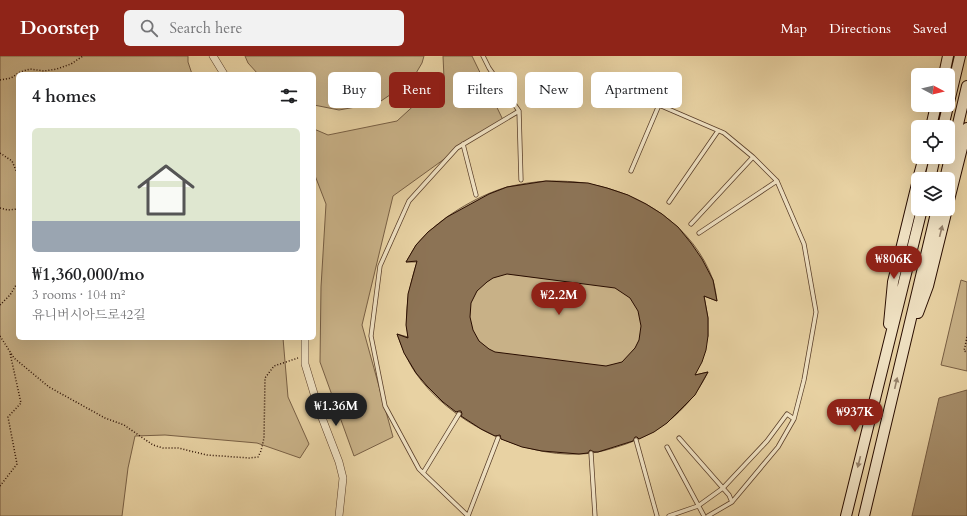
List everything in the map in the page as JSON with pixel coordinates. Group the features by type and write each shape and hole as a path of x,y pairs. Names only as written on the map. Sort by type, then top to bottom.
{"main road":[{"path":"945,68 948,56"},
{"path":"945,120 960,56"},
{"path":"946,172 967,86"},
{"path":"955,176 967,128"},
{"path":"885,356 893,282 911,209"},
{"path":"846,516 920,216"},
{"path":"864,516 935,216"},
{"path":"901,362 928,286 945,216"}],"street":[{"path":"213,56 223,72"},
{"path":"305,340 304,364 319,410 339,462 343,478 339,516"}],"lane":[{"path":"483,56 489,68 519,111 522,180"},
{"path":"631,170 659,105 724,133 753,157 777,181 804,244 816,312 804,380 794,419 778,447 732,502 708,516"},
{"path":"498,438 468,516 419,469 385,406 371,336 380,266 409,201 457,148 519,111"},
{"path":"669,202 718,131"},
{"path":"463,144 476,195"},
{"path":"691,224 753,157"},
{"path":"699,233 777,181"},
{"path":"423,473 459,414"},
{"path":"669,516 698,506 723,488 767,440 787,414 794,419"},
{"path":"680,438 729,494 732,502"},
{"path":"636,440 657,516"},
{"path":"667,447 704,516"},
{"path":"591,453 595,516"}],"path":[{"path":"20,72 30,69 44,71 56,69 71,64 83,56"},
{"path":"0,80 11,78 16,75"},
{"path":"0,153 12,161 16,170"},
{"path":"0,208 8,210 16,209"},
{"path":"0,305 10,295 16,285"},
{"path":"0,336 10,352 49,387 106,418 124,425 153,445 163,448 178,448 207,455 249,458 258,457 263,445 264,383 266,376 274,366 305,357"},
{"path":"967,337 964,351 967,352"},
{"path":"0,486 17,464 8,417 21,403 10,352"}],"shaded area":[{"path":"0,56 188,56 188,62 191,72 16,72 16,340 283,340 288,397 309,444 300,458 257,443 165,435 135,436 128,468 122,516 0,516"},
{"path":"245,56 424,56 417,72 389,72 389,96 381,101 381,72 328,72 328,108 316,105 316,72 256,72 248,63"},
{"path":"443,56 472,56 480,72 453,72 453,108 497,108 503,120 461,147 393,196 362,325 393,437 354,456 320,362 321,287 326,204 316,178 316,130 328,135 397,121 411,108 445,108 445,72 444,72"},
{"path":"329,108 350,108 339,110"},
{"path":"546,181 578,182 589,184 628,195 647,204 679,229 693,244 704,261 713,280 717,301 704,296 708,318 708,336 695,375 708,372 701,385 684,407 664,425 639,439 609,449 585,454 557,453 534,449 510,442 466,420 446,406 429,390 412,367 397,334 408,337 408,299 417,262 406,262 416,246 426,235 447,217 470,202 483,196 507,187"},
{"path":"961,280 967,282 967,371 941,365"},
{"path":"967,390 967,516 912,516 939,398"}],"building":[{"path":"546,181 588,183 628,195 662,214 678,227 702,259 713,280 717,301 704,296 708,318 708,336 702,362 695,375 708,372 695,395 667,423 654,432 639,439 635,437 633,441 598,452 590,450 588,453 579,454 542,451 522,447 501,439 500,435 495,436 481,429 461,416 461,411 456,412 443,402 416,373 404,353 397,334 408,338 406,325 408,294 417,261 406,262 416,245 428,232 447,217 489,194 507,187","holes":["507,274 615,288 630,298 638,311 641,326 639,340 635,348 622,362 606,366 495,352 479,341 473,330 470,317 471,303 477,291 493,278"]}]}
